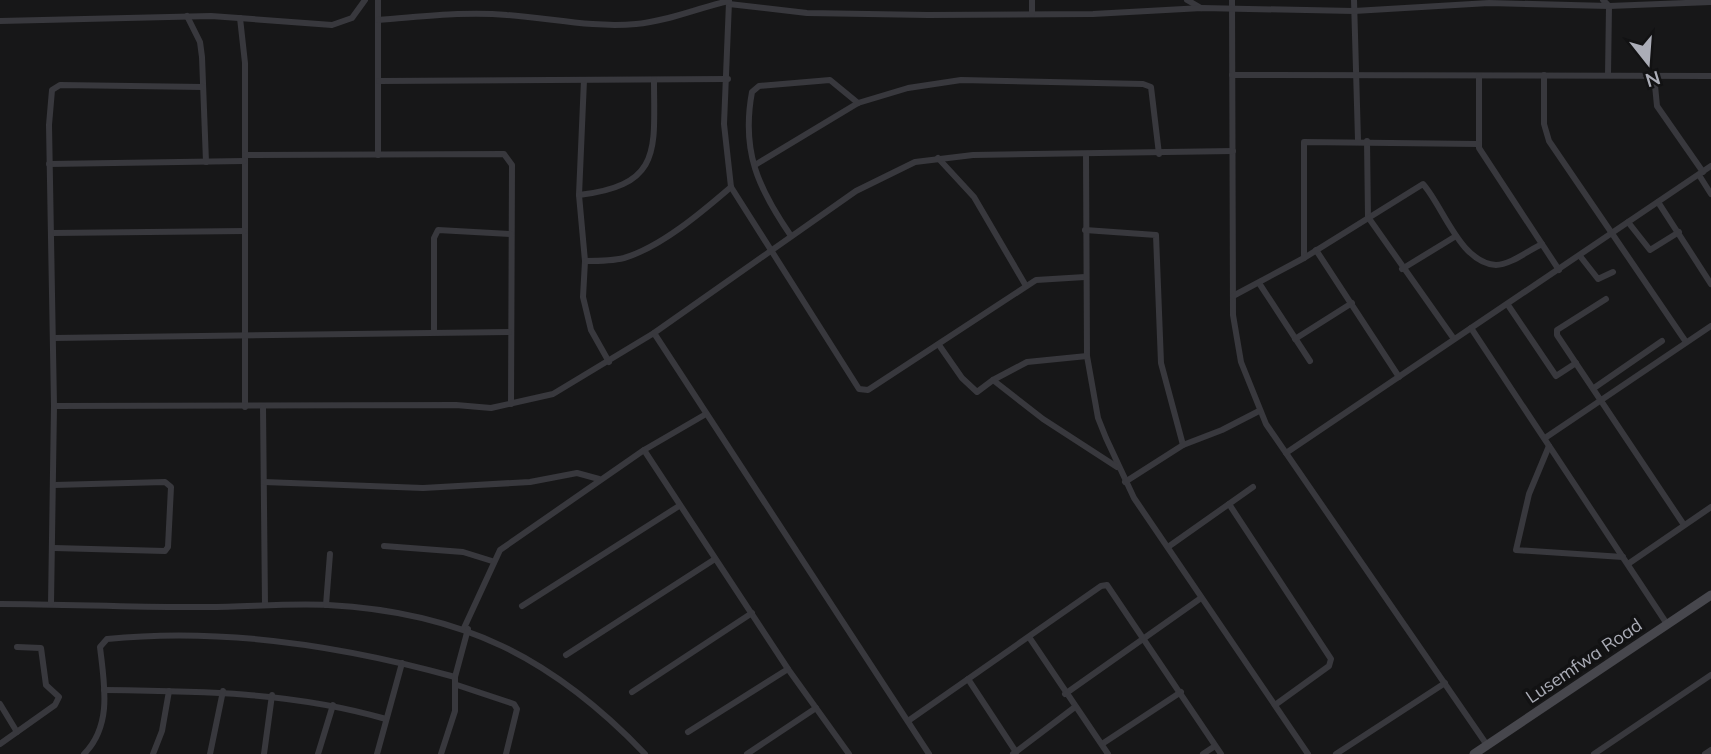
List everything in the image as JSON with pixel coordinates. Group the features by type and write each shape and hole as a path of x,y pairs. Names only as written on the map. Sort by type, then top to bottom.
{"street":[{"path":"0,22 187,16 332,26 352,18 365,0"},
{"path":"378,0 378,155"},
{"path":"1032,0 1032,14"},
{"path":"1187,0 1202,8"},
{"path":"1232,0 1233,296 1241,362 1259,411 1487,745"},
{"path":"1354,0 1358,140"},
{"path":"1603,0 1609,6 1608,75"},
{"path":"378,20 432,14 490,14 575,24 633,24 666,20 729,2 830,14 1032,14 1202,8 1354,11 1489,4 1609,6 1711,2"},
{"path":"729,2 724,143 731,187 859,389 868,390 1040,279 1085,277"},
{"path":"187,16 200,43 206,162"},
{"path":"240,18 245,48 245,407"},
{"path":"1232,75 1711,76"},
{"path":"1544,75 1544,124 1547,136 1686,342"},
{"path":"1654,75 1657,106 1711,194"},
{"path":"1479,76 1478,144 1483,158 1559,270"},
{"path":"379,81 728,79"},
{"path":"584,80 579,195 585,261 583,297 586,314 609,362"},
{"path":"579,195 610,189 649,163 653,149 654,80"},
{"path":"791,236 761,189 747,144 754,88 830,80 858,103"},
{"path":"755,165 858,103 908,88 940,82 1143,84 1151,87 1153,95 1159,154"},
{"path":"51,604 54,548 54,338 50,98 55,87 203,87"},
{"path":"1304,258 1304,142 1358,140 1478,144"},
{"path":"1367,141 1368,217 1454,340"},
{"path":"54,406 456,405 474,409 511,404 553,394 609,362 883,175 915,162 938,158 1233,151"},
{"path":"49,164 504,154 512,165 509,332 511,404"},
{"path":"1086,155 1087,356 1098,418 1125,482 1308,754"},
{"path":"938,158 974,198 1026,286"},
{"path":"1286,453 1711,166"},
{"path":"1233,296 1304,258 1423,184 1456,236 1472,253 1498,265 1542,244"},
{"path":"585,261 612,260 634,254 682,226 731,187"},
{"path":"1658,202 1711,284"},
{"path":"1628,222 1650,250 1679,232"},
{"path":"434,332 434,238 438,230 510,234"},
{"path":"1085,230 1156,234 1161,363 1183,445"},
{"path":"52,233 246,231"},
{"path":"1402,269 1456,236"},
{"path":"1316,250 1399,377"},
{"path":"1580,256 1598,279 1613,272"},
{"path":"1259,284 1310,361"},
{"path":"1606,299 1557,330 1557,335 1684,526"},
{"path":"1295,339 1352,303"},
{"path":"1508,305 1556,376 1576,363"},
{"path":"1545,439 1711,326"},
{"path":"1471,328 1667,624"},
{"path":"54,338 509,332"},
{"path":"654,333 929,754"},
{"path":"1594,388 1661,341"},
{"path":"939,345 973,390 981,390 993,380 1039,359 1087,356"},
{"path":"993,380 1043,419 1118,467"},
{"path":"262,407 265,606"},
{"path":"1125,482 1183,445 1222,430 1259,411"},
{"path":"442,754 455,711 456,681 466,628 483,591 492,561 509,542 599,479 706,414"},
{"path":"1549,446 1530,494 1516,550 1623,557"},
{"path":"643,450 788,669 849,754"},
{"path":"264,482 423,488 530,482 577,472 599,479"},
{"path":"54,485 165,482 171,487 168,547 165,551 54,548"},
{"path":"1168,547 1253,486"},
{"path":"1230,504 1331,659 1329,666 1275,705"},
{"path":"522,606 679,506"},
{"path":"1628,565 1711,507"},
{"path":"384,546 463,552 492,561"},
{"path":"326,604 330,554"},
{"path":"566,655 715,559"},
{"path":"908,721 1101,586 1107,585 1221,754"},
{"name":"Lusemfwa Road","path":"1474,754 1711,595"},
{"path":"1065,694 1201,598"},
{"path":"0,604 326,604 409,614 466,628 543,668 576,691 645,754"},
{"path":"632,692 752,613"},
{"path":"84,754 101,729 104,690 102,641 121,637 204,636 294,643 402,663 456,681 514,704 517,709 506,754"},
{"path":"1029,637 1108,754"},
{"path":"0,744 55,705 59,697 46,685 41,647 17,647"},
{"path":"377,754 402,663"},
{"path":"688,732 788,669"},
{"path":"1594,754 1711,675"},
{"path":"968,679 1014,753 1074,707"},
{"path":"1336,754 1445,683"},
{"path":"104,690 223,691 272,695 333,705 386,719"},
{"path":"153,754 162,731 169,691"},
{"path":"210,754 223,691"},
{"path":"1102,744 1181,692"},
{"path":"264,754 272,695"},
{"path":"0,704 17,732"},
{"path":"318,754 333,705"},
{"path":"747,754 816,708"},
{"path":"1203,754 1215,746"},
{"path":"1705,754 1711,750"}]}
